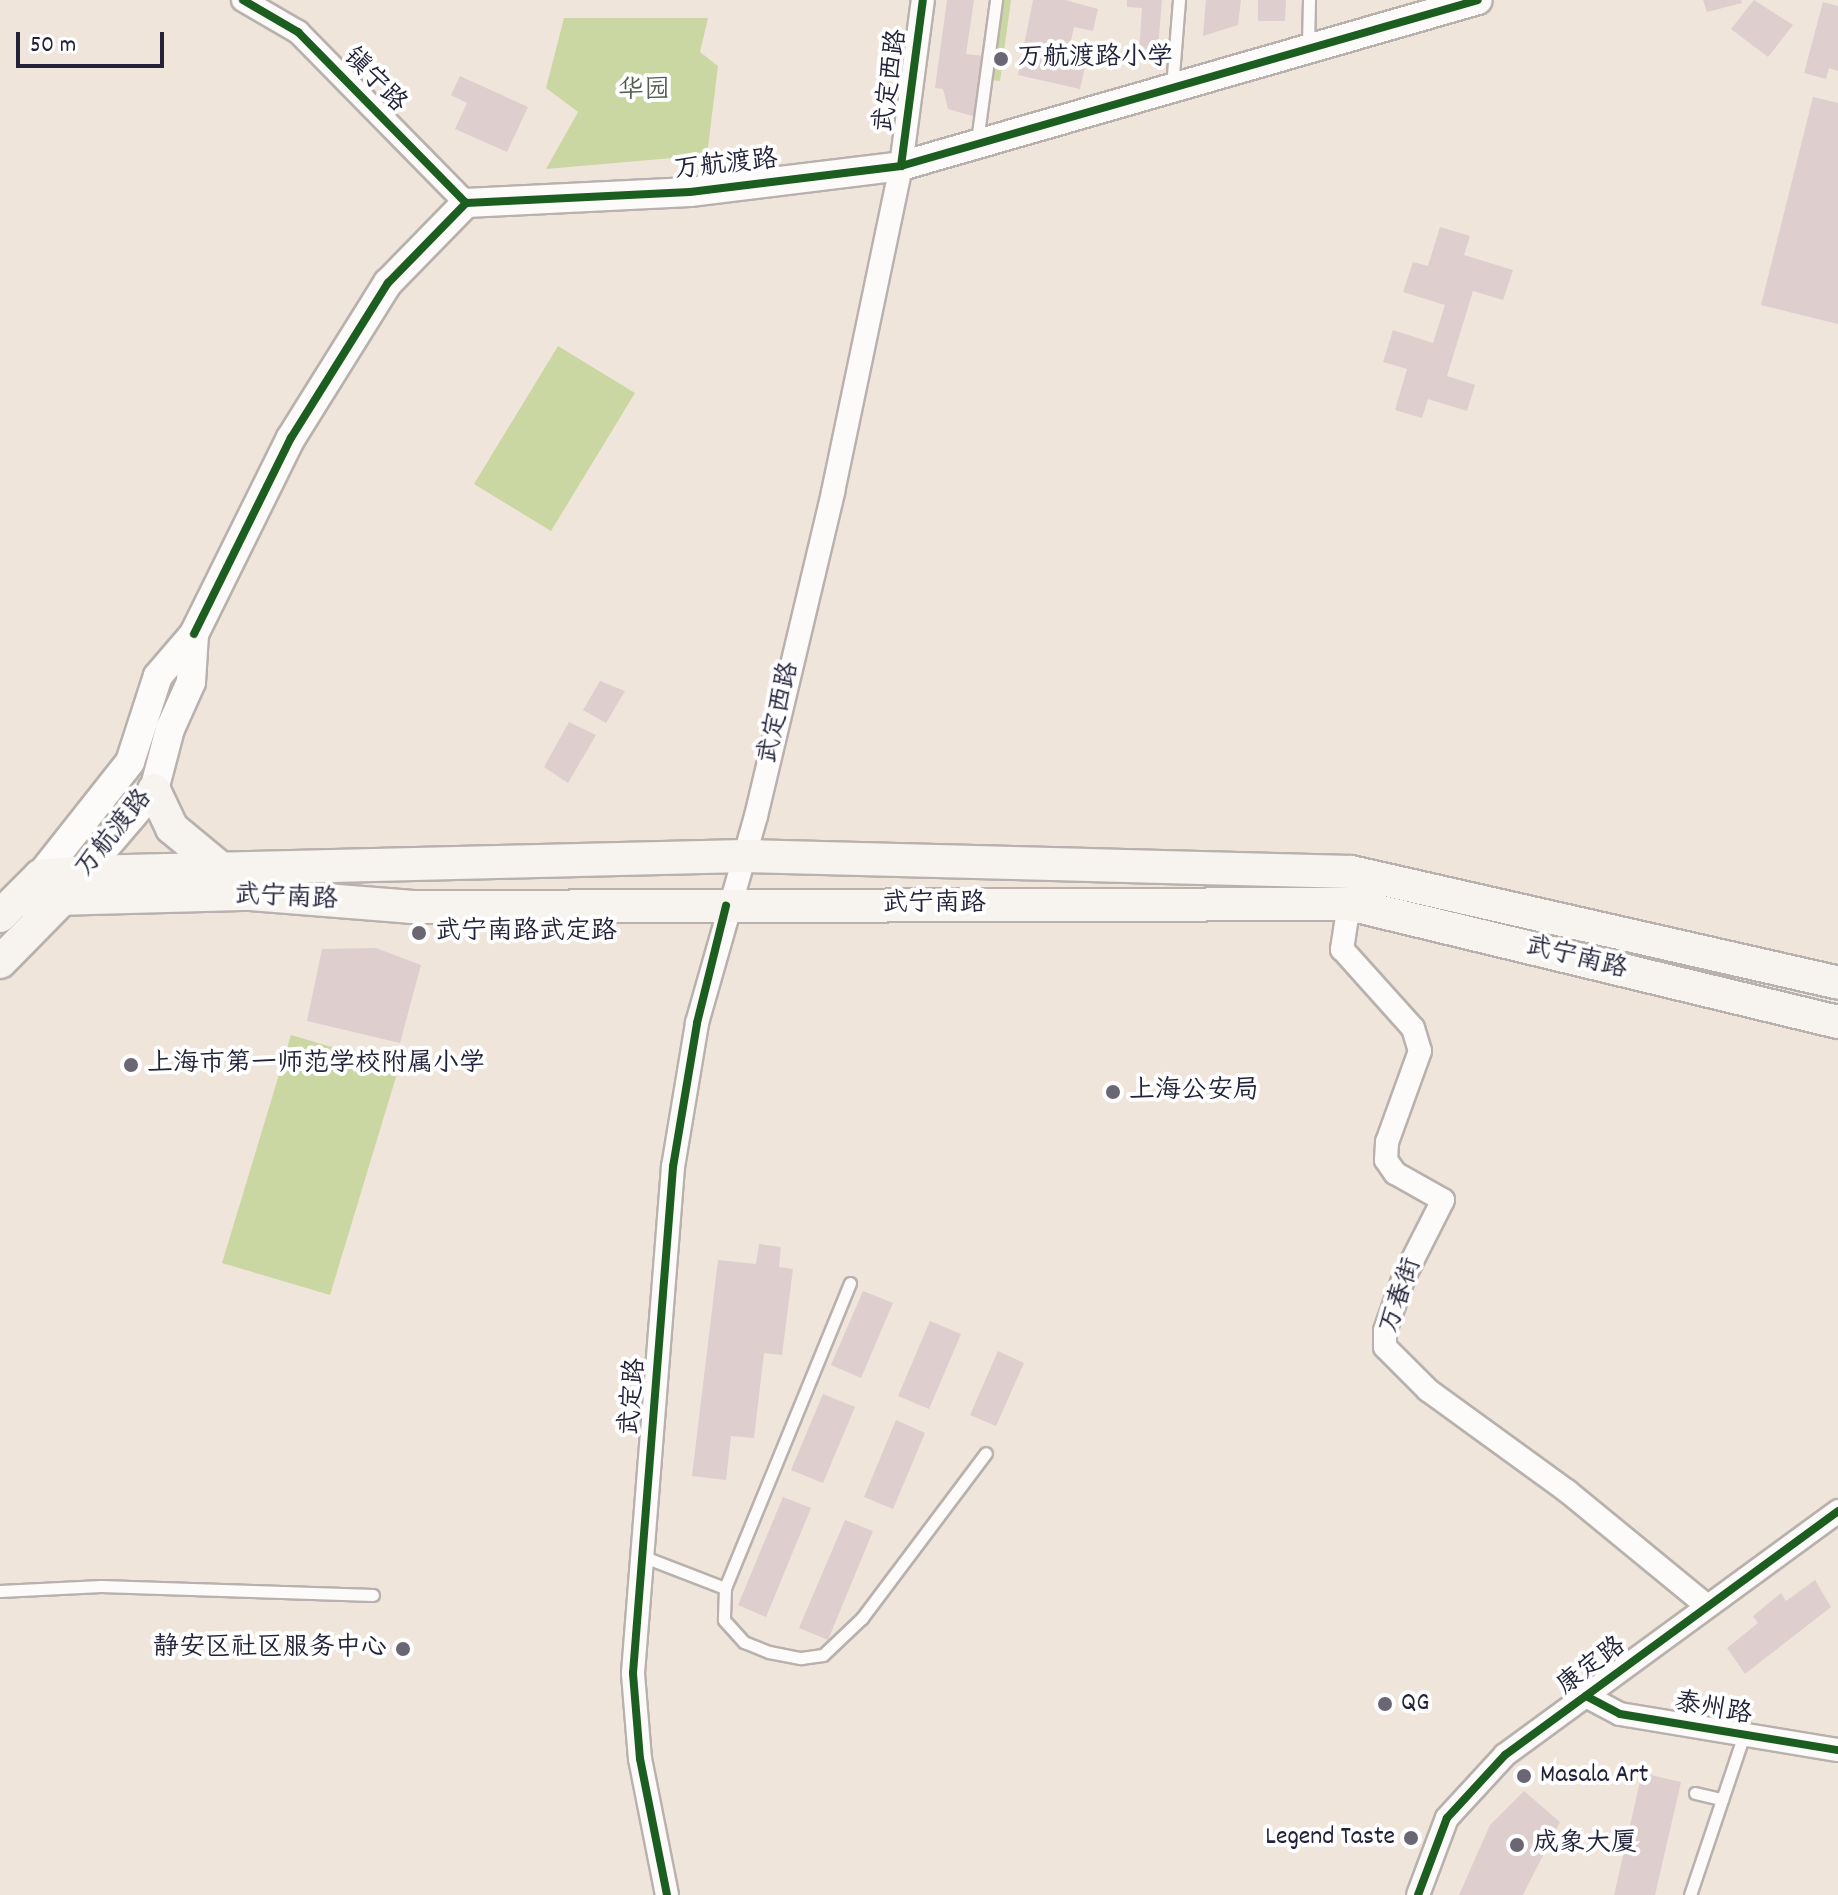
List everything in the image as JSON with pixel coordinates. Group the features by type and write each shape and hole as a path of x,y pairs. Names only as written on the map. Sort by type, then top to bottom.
{"main road":[{"path":"154,790 172,828 224,871"},
{"name":"武宁南路","path":"8,908 85,872 745,856 1351,872 1838,983"},
{"name":"武宁南路","path":"49,889 251,894 412,907 1349,904 1838,1022"},
{"name":"万航渡路","path":"0,962 49,889"}],"street":[{"name":"镇宁路","path":"243,0 298,32 466,203"},
{"name":"武定西路","path":"726,906 745,856 833,492 901,166 923,0"},
{"name":"万航渡路","path":"49,889 130,762 158,676 194,634 291,438 388,283 466,203 690,192 901,166 1172,92 1478,0"},
{"name":"万航渡路","path":"85,872 154,790 170,729 191,682 194,634"},
{"name":"万春街","path":"1349,904 1342,949 1413,1028 1420,1051 1387,1142 1386,1160 1395,1173 1443,1200 1404,1277 1385,1331 1385,1347 1428,1390 1567,1491 1707,1606"},
{"name":"武定路","path":"667,1895 635,1718 642,1556 673,1167 697,1023 726,906"},
{"name":"康定路","path":"1418,1895 1447,1818 1505,1755 1838,1511"},
{"name":"泰州路","path":"1586,1696 1620,1714 1838,1750"}],"lane":[{"path":"976,146 996,0"},
{"path":"1172,92 1179,0"},
{"path":"1308,51 1309,0"},
{"path":"850,1283 725,1588 724,1620 744,1642 801,1658 823,1655 862,1618 986,1453"},
{"path":"642,1556 725,1588"},
{"path":"0,1591 101,1586 373,1595"},
{"path":"1690,1895 1744,1735"},
{"path":"1695,1793 1722,1799"}],"green space":[{"path":"1003,0 1011,0 1000,81 992,80"},
{"name":"华园","path":"564,18 708,18 700,52 718,66 707,155 546,169 578,112 546,88"},
{"path":"558,346 635,393 551,531 474,484"},
{"path":"291,1035 399,1067 330,1295 222,1263"}],"building":[{"path":"947,0 974,0 966,54 984,56 976,117 948,109 943,89 935,88"},
{"path":"1033,0 1065,0 1098,9 1093,31 1074,27 1066,63 1085,67 1080,89 1018,75"},
{"path":"1127,0 1162,0 1158,48 1139,54 1142,8 1127,7"},
{"path":"1206,0 1241,0 1238,25 1203,36"},
{"path":"1258,0 1286,0 1285,21 1258,21"},
{"path":"1703,0 1741,0 1742,3 1707,12"},
{"path":"1754,0 1793,25 1768,57 1731,29"},
{"path":"1823,2 1838,6 1838,71 1829,68 1826,79 1804,73"},
{"path":"460,76 528,107 507,152 455,129 467,103 451,95"},
{"path":"1813,97 1838,103 1838,324 1761,305"},
{"path":"1440,227 1470,236 1464,255 1513,270 1503,300 1473,291 1447,376 1475,385 1467,411 1428,399 1422,418 1395,410 1407,369 1383,362 1393,330 1433,343 1445,305 1403,292 1413,262 1428,266"},
{"path":"600,681 625,691 606,723 583,710"},
{"path":"569,722 596,735 568,783 544,767"},
{"path":"376,948 421,965 400,1043 307,1021 322,949"},
{"path":"759,1244 781,1247 779,1267 793,1269 782,1355 764,1353 754,1438 731,1436 726,1480 692,1476 718,1260 756,1264"},
{"path":"863,1291 893,1303 861,1378 831,1365"},
{"path":"930,1321 961,1334 929,1409 898,1396"},
{"path":"998,1351 1024,1363 996,1426 970,1415"},
{"path":"823,1394 855,1407 823,1483 791,1470"},
{"path":"896,1420 925,1433 893,1509 864,1497"},
{"path":"783,1497 811,1508 766,1617 738,1605"},
{"path":"845,1520 873,1531 828,1640 799,1628"},
{"path":"1815,1580 1831,1607 1745,1674 1727,1648 1758,1623 1753,1616 1781,1593 1786,1601"},
{"path":"1642,1773 1681,1782 1655,1895 1614,1895"},
{"name":"成象大厦","path":"1524,1791 1560,1822 1523,1895 1459,1895 1490,1825"}],"cycle path":[{"path":"243,0 298,32 466,203"},
{"path":"901,166 923,0"},
{"path":"194,634 291,438 388,283 466,203 690,192 901,166 1478,0"},
{"path":"667,1895 640,1759 633,1673 673,1167 697,1023 726,906"},
{"path":"1418,1895 1447,1818 1505,1755 1838,1511"},
{"path":"1586,1696 1620,1714 1838,1750"}],"place":[{"name":"万航渡路小学","path":"1001,59"},
{"name":"武宁南路武定路","path":"419,933"},
{"name":"上海市第一师范学校附属小学","path":"131,1065"},
{"name":"上海公安局","path":"1113,1092"},
{"name":"静安区社区服务中心","path":"403,1649"},
{"name":"QG","path":"1385,1704"},
{"name":"Masala Art","path":"1524,1776"},
{"name":"Legend Taste","path":"1411,1838"},
{"name":"成象大厦","path":"1517,1845"}]}
